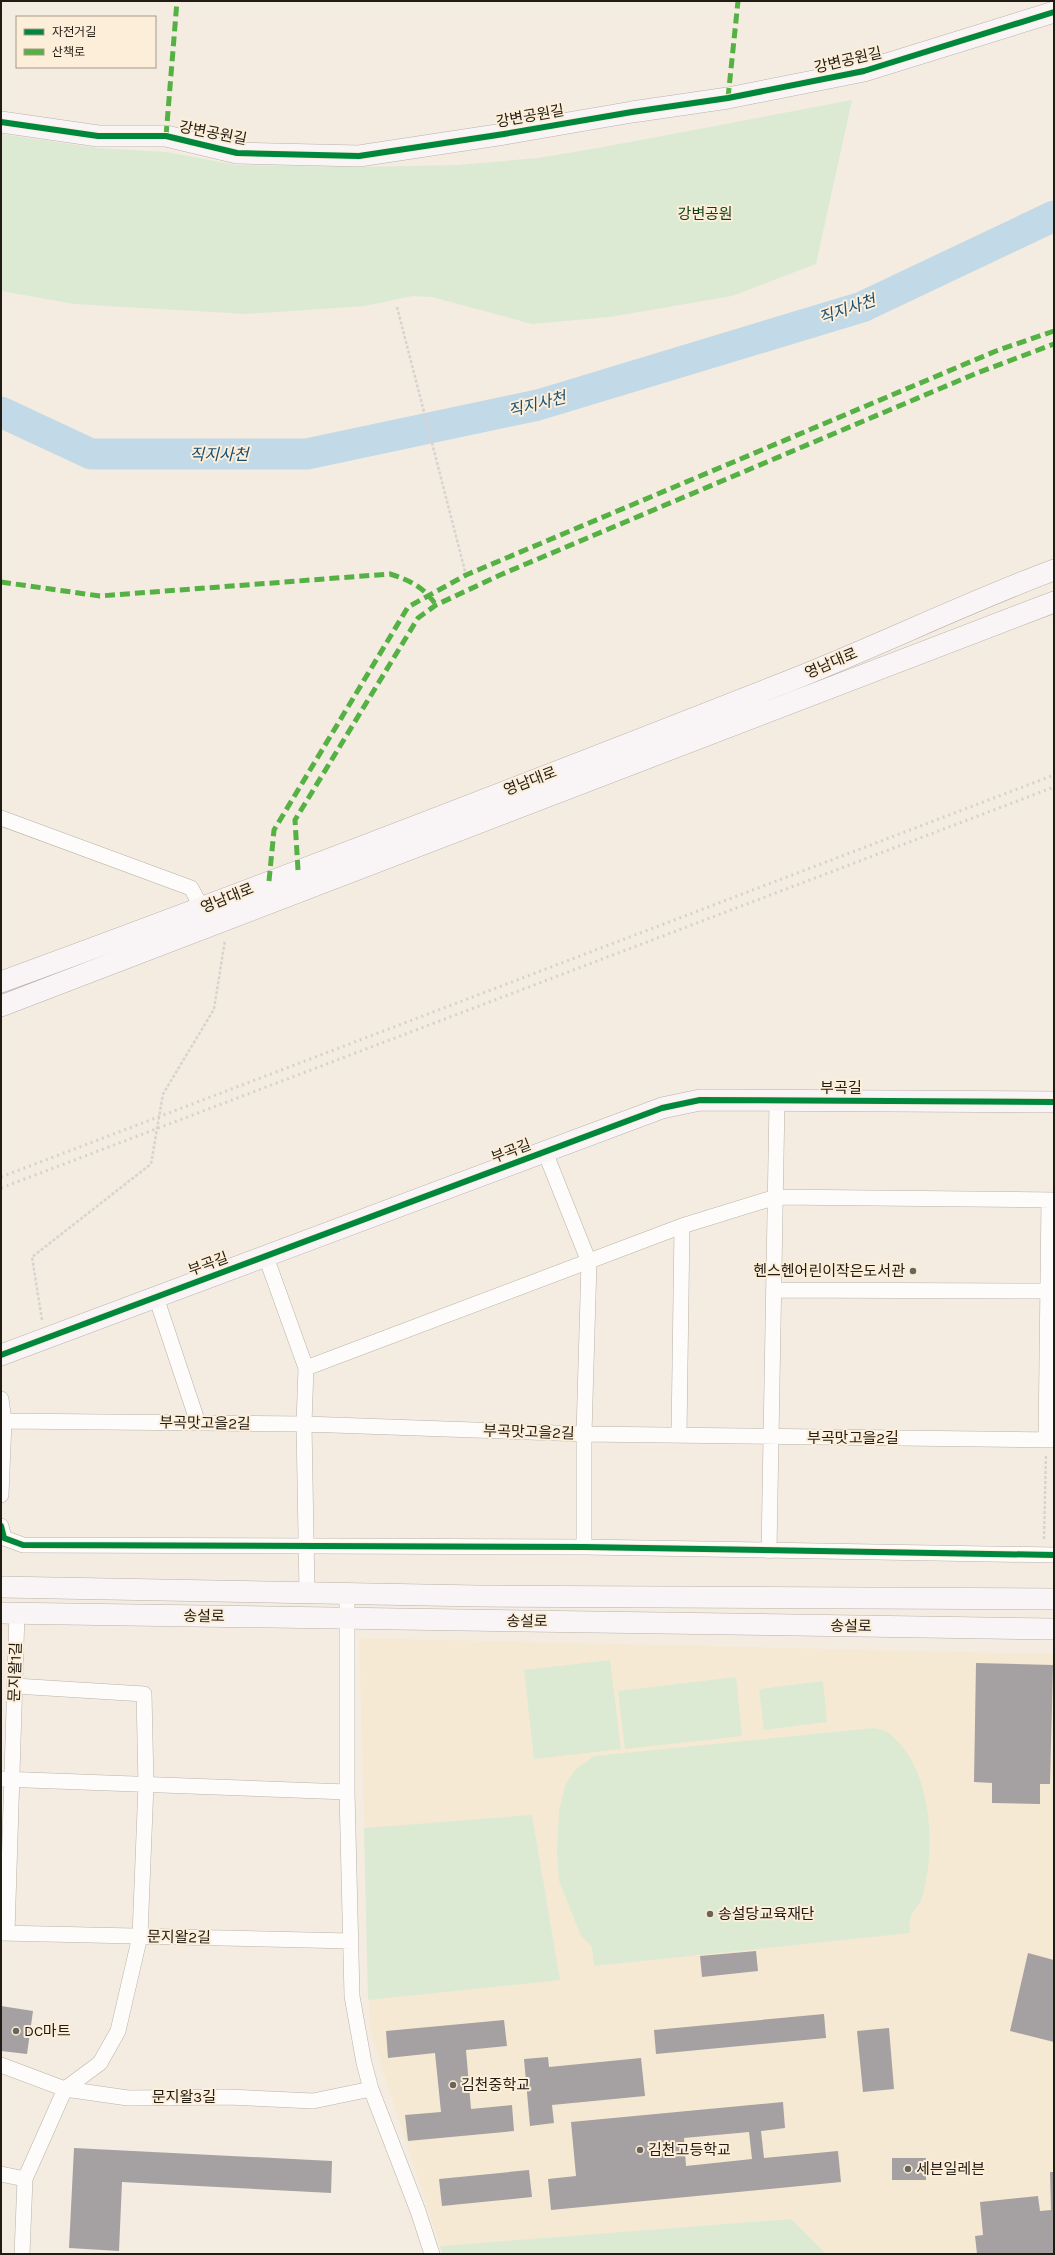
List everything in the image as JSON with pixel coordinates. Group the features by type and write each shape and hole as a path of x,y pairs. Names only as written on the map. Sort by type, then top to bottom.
{"street":[{"name":"강변공원길","path":"1,122 98,136 166,136 237,153 359,156 728,98 864,71 1054,12"},
{"path":"1001,590 1054,565"},
{"name":"영남대로","path":"1,982 202,908 780,685 1001,590 1054,570"},
{"name":"영남대로","path":"1,1006 1054,602"},
{"path":"1,818 191,888 202,908"},
{"name":"부곡길","path":"1,1355 662,1108 700,1100 1054,1102"},
{"path":"769,1551 777,1101"},
{"path":"545,1152 589,1262 584,1434 584,1547"},
{"path":"306,1368 682,1226 776,1197 1052,1200 1048,1291 1050,1440"},
{"path":"679,1435 682,1226"},
{"path":"266,1257 306,1368 304,1424 307,1592"},
{"path":"774,1290 1048,1291"},
{"path":"156,1297 198,1423"},
{"path":"1,1399 4,1421 1,1495"},
{"name":"부곡맛고을2길","path":"4,1421 304,1424 584,1434 1050,1440"},
{"path":"1,1526 4,1538 23,1545 584,1547 1049,1555"},
{"name":"송설로","path":"1,1587 347,1592 478,1596 1054,1599"},
{"path":"347,1592 347,1792 352,1996 364,2063 371,2089 418,2211 432,2254"},
{"name":"송설로","path":"9,1613 1054,1629"},
{"name":"문지왈1길","path":"6,1779 15,1686 9,1613"},
{"path":"15,1686 144,1694 146,1784 140,1936 118,2031 100,2064 65,2089 25,2179 22,2254"},
{"path":"6,1779 347,1792"},
{"name":"문지왈2길","path":"6,1779 4,1933 351,1941"},
{"name":"문지왈3길","path":"1,2065 65,2089 128,2098 227,2097 313,2101 371,2089"},
{"path":"1,2174 25,2179"}],"path":[{"path":"397,307 466,575"},
{"path":"45,1338 32,1258 151,1164 163,1094 214,1009 228,919"},
{"path":"1049,1555 1050,1440"}],"shaded area":[{"name":"송설당교육재단","path":"359,1638 1054,1654 1054,2254 826,2254 791,2219 440,2246 370,2031"}],"green space":[{"name":"강변공원","path":"852,100 816,264 732,296 610,317 532,324 432,297 412,296 365,306 247,314 74,304 1,291 1,134 97,148 167,152 236,165 359,167 457,165 538,158"},
{"path":"610,1660 621,1749 534,1759 524,1670"},
{"path":"736,1677 742,1736 625,1749 618,1691"},
{"path":"823,1681 827,1722 764,1730 759,1689"},
{"path":"873,1728 888,1733 904,1749 915,1767 922,1787 927,1809 929,1854 927,1875 921,1900 910,1920 910,1933 594,1966 592,1947 581,1936 559,1881 557,1852 559,1810 566,1783 575,1770 594,1756"},
{"path":"532,1815 560,1980 368,2000 364,1828"},
{"path":"791,2219 826,2254 442,2254 440,2246"}],"building":[{"path":"976,1663 1053,1665 1050,1784 1040,1784 1040,1804 992,1803 992,1783 974,1782"},
{"path":"756,1951 758,1971 702,1977 700,1956"},
{"path":"1028,1953 1054,1960 1054,2042 1010,2031"},
{"name":"DC마트","path":"1,2006 33,2011 27,2054 1,2051"},
{"path":"824,2014 826,2038 656,2054 654,2030"},
{"path":"504,2020 507,2046 466,2050 471,2109 512,2105 514,2131 408,2141 405,2115 441,2112 435,2053 388,2058 386,2031"},
{"path":"889,2028 894,2089 863,2092 857,2031"},
{"path":"548,2057 549,2067 641,2058 645,2096 552,2105 554,2123 530,2126 524,2059"},
{"path":"783,2102 785,2128 761,2131 764,2158 838,2151 841,2182 551,2210 548,2179 576,2176 571,2122","holes":["749,2132 752,2159 686,2166 684,2138"]},
{"path":"74,2148 332,2161 331,2193 122,2182 119,2251 69,2248"},
{"path":"892,2158 926,2158 926,2180 892,2180"},
{"path":"529,2170 532,2197 442,2206 439,2179"},
{"path":"1050,2172 1054,2172 1054,2254 977,2254 975,2236 983,2235 980,2202 1038,2196 1040,2211 1051,2210"}],"waterway":[{"name":"직지사천","path":"1,412 91,454 307,454 538,405 862,307 1054,216"}],"railway":[{"path":"1,1177 1054,775"},
{"path":"1,1188 1054,787"}],"marked path":[{"path":"166,136 177,1"},
{"path":"728,98 738,1"},
{"path":"269,881 274,830 408,607 466,575 996,351 1054,331"},
{"path":"298,870 295,820 418,618 436,605 500,575 977,373 1054,344"},
{"path":"1,582 100,596 390,574 416,585 426,593 436,605"}],"cycle path":[{"path":"1,122 98,136 166,136 237,153 359,156 728,98 864,71 1054,12"},
{"path":"1,1355 662,1108 700,1100 1054,1102"},
{"path":"1,1526 4,1538 23,1545 584,1547 1054,1555"}],"place":[{"name":"헨스헨어린이작은도서관","path":"913,1271"},
{"name":"송설당교육재단","path":"710,1914"},
{"name":"DC마트","path":"16,2031"},
{"name":"김천중학교","path":"453,2085"},
{"name":"김천고등학교","path":"640,2150"},
{"name":"세븐일레븐","path":"908,2169"}]}
